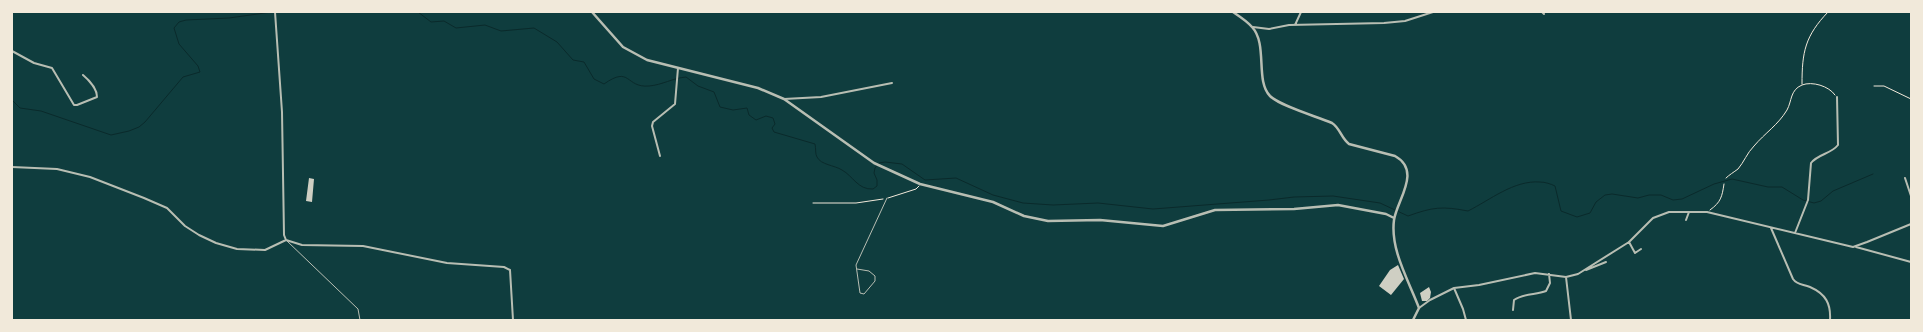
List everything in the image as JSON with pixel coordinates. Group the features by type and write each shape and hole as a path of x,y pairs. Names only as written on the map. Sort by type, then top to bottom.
{"street":[{"path":"275,12 282,112 282,194 284,235 286,240"},
{"path":"592,12 623,47 647,60 758,88 784,99 874,163 882,167 920,184 993,202 1024,216 1048,221 1100,220 1163,226 1215,210 1294,209 1330,205 1344,205 1395,216"},
{"path":"1295,25 1301,12"},
{"path":"1235,13 1253,27 1269,29 1295,25 1398,22 1433,12"},
{"path":"1253,27 1260,47 1265,87 1272,97 1282,104 1332,123 1338,128 1344,141 1349,144 1395,156 1401,159 1408,175 1395,216 1395,243 1419,308"},
{"path":"12,51 34,63 52,68 74,105 97,97 97,93 89,80 83,75"},
{"path":"660,156 652,126 653,122 675,104 678,68"},
{"path":"784,99 821,97 892,83"},
{"path":"1795,233 1807,201 1811,164 1815,159 1838,145 1837,97"},
{"path":"12,166 56,169 90,177 167,208 185,226 199,236 230,247 265,250 286,240 302,245 363,246 447,263 504,266 510,270 513,320"},
{"path":"1905,178 1911,196"},
{"path":"1583,271 1629,242 1653,218 1669,212 1707,212 1771,228 1855,246 1911,262"},
{"path":"1686,220 1689,212"},
{"path":"1855,246 1911,224"},
{"path":"1771,228 1793,279 1798,284 1815,290 1827,300 1830,307 1830,320"},
{"path":"1629,242 1635,252 1641,249"},
{"path":"1413,320 1419,308 1430,300 1454,288 1479,285 1535,273 1566,277 1606,262"},
{"path":"1513,310 1514,300 1517,298 1534,292 1540,293 1546,290 1550,283 1549,274"},
{"path":"1566,277 1571,320"},
{"path":"1454,288 1466,320"}],"lane":[{"path":"857,269 869,272 875,276 875,280 864,294 860,293 857,269 857,262 887,198"},
{"path":"286,240 358,309 360,320"}],"path":[{"path":"1802,84 1802,65 1805,46 1817,23 1828,12"},
{"path":"1726,178 1738,168 1753,146 1774,128 1787,109 1793,92 1802,84 1814,84 1825,87 1833,91 1837,97"},
{"path":"1874,86 1884,86 1911,99"},
{"path":"813,203 856,203 887,198 916,188 920,184"},
{"path":"1707,212 1719,204 1722,198 1724,184"}],"building":[{"path":"309,178 314,179 312,202 306,201"},
{"path":"1398,265 1404,279 1391,295 1379,286 1390,270"},
{"path":"1429,287 1431,292 1430,298 1427,301 1422,301 1420,293"}],"waterway":[{"path":"12,100 20,108 41,111 111,135 129,131 139,127 145,122 183,77 200,72 198,66 179,44 174,28 179,22 186,20 229,18 272,12"},
{"path":"418,12 431,22 444,21 456,28 485,25 501,31 534,28 557,42 573,60 584,62 594,79 604,84 613,79 624,77 641,86 649,86 686,77 698,86 714,92 720,107 733,110 747,108 749,115 756,120 766,116 773,118 775,124 772,128 774,132 815,144 816,154 821,162 842,170 860,185 868,189 873,189 877,186 877,180 874,173 875,168 879,163 885,162 902,164 925,180 956,178 993,195 1023,203 1053,205 1098,203 1153,209 1294,197 1333,196 1380,203 1408,216 1438,208 1451,208 1468,211 1512,187 1530,182 1540,182 1555,186 1561,211 1577,217 1590,213 1596,202 1605,195 1612,194 1638,198 1649,195 1661,195 1673,200 1682,199 1714,184 1732,179 1768,187 1782,187 1803,200 1814,203 1821,201 1833,191 1873,174"}]}
